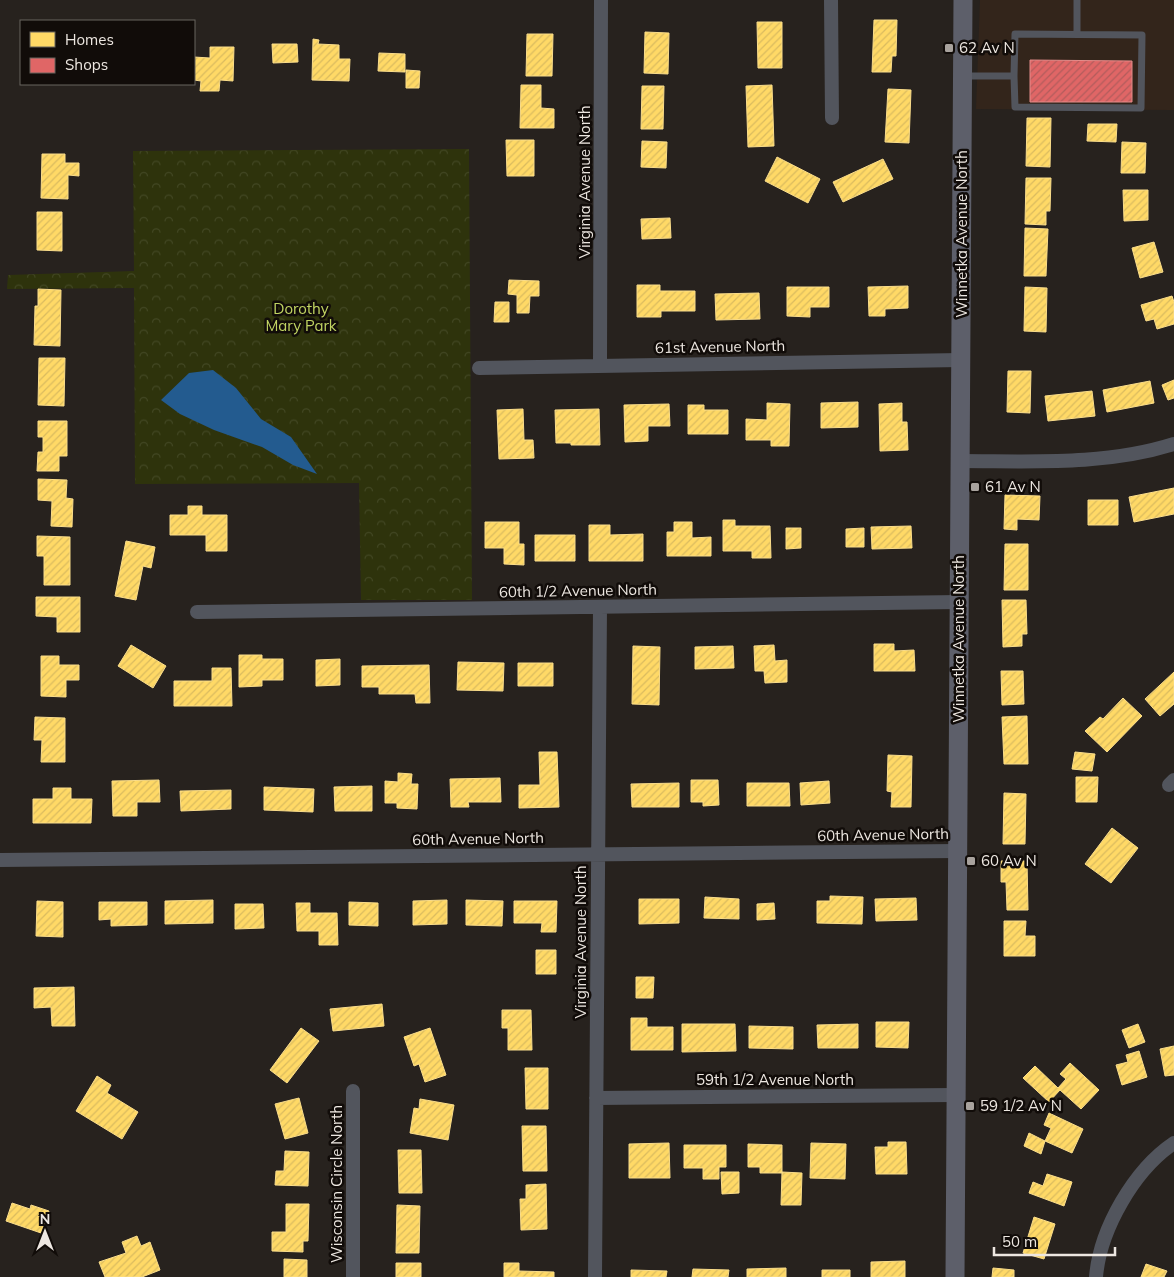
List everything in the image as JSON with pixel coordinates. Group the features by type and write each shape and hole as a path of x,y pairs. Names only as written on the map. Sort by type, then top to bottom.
{"street":[{"name":"Virginia Avenue North","path":"600,365 602,0"},
{"path":"831,0 832,118"},
{"name":"Winnetka Avenue North","path":"955,1277 963,0"},
{"name":"61st Avenue North","path":"479,368 961,360"},
{"path":"960,461 1097,459 1160,449 1174,444"},
{"name":"60th 1/2 Avenue North","path":"197,612 960,602"},
{"name":"Virginia Avenue North","path":"595,1277 600,607"},
{"name":"60th Avenue North","path":"0,860 957,851"},
{"name":"Wisconsin Circle North","path":"353,1092 353,1277"},
{"name":"59th 1/2 Avenue North","path":"596,1098 955,1095"},
{"path":"1096,1277 1107,1233 1122,1202 1141,1174 1174,1143"}],"lane":[{"path":"1077,0 1077,34"},
{"path":"1015,34 1142,34 1141,108 1015,107 1014,76 1015,34"},
{"path":"963,76 1014,76"}],"shaded area":[{"path":"980,0 1174,0 1174,110 976,109"}],"green space":[{"name":"Dorothy Mary Park","path":"469,149 472,600 361,600 359,483 135,484 134,288 7,289 8,275 134,271 133,151"}],"water":[{"path":"213,370 236,388 261,419 291,437 317,474 293,465 262,447 214,430 180,414 161,400 189,373"}],"building: Homes":[{"path":"874,20 897,20 896,56 892,56 891,72 872,72"},
{"path":"757,22 782,22 782,68 758,68"},
{"path":"645,32 669,33 668,74 644,73"},
{"path":"527,34 553,34 552,76 526,76"},
{"path":"313,39 319,40 318,44 339,45 339,59 350,59 349,81 312,80"},
{"path":"272,44 297,44 298,62 273,63"},
{"path":"210,47 234,47 233,81 220,80 219,91 200,91 201,81 195,80 195,57 210,58"},
{"path":"379,53 405,54 405,72 378,71"},
{"path":"406,70 420,71 419,88 406,88"},
{"path":"521,85 541,85 541,108 554,109 554,128 520,128"},
{"path":"772,85 774,146 748,147 746,86"},
{"path":"642,86 664,86 663,129 641,129"},
{"path":"888,89 911,90 909,143 885,142"},
{"path":"1027,118 1051,118 1050,167 1026,166"},
{"path":"1088,124 1117,124 1116,142 1087,141"},
{"path":"506,140 534,140 534,176 507,176"},
{"path":"642,141 667,142 666,168 641,167"},
{"path":"1122,142 1146,143 1145,173 1121,173"},
{"path":"42,154 65,154 65,163 79,163 79,176 68,175 68,199 41,198"},
{"path":"777,157 820,179 808,203 765,181"},
{"path":"883,159 893,179 843,202 833,182"},
{"path":"1026,178 1051,178 1050,211 1046,211 1046,225 1025,224"},
{"path":"1123,190 1148,190 1148,220 1124,221"},
{"path":"37,212 62,212 62,251 37,250"},
{"path":"670,218 671,238 642,239 641,219"},
{"path":"1025,228 1048,229 1046,276 1024,276"},
{"path":"1154,242 1163,272 1140,278 1132,248"},
{"path":"509,280 539,281 539,296 530,296 529,313 517,313 517,295 508,294"},
{"path":"637,285 660,285 660,291 695,291 695,311 661,311 661,317 637,317"},
{"path":"908,286 908,308 885,309 885,316 869,316 868,287"},
{"path":"787,287 829,287 829,307 810,307 810,317 787,316"},
{"path":"1025,287 1047,288 1046,332 1024,331"},
{"path":"38,289 61,290 60,346 34,345 35,306 38,306"},
{"path":"759,293 760,319 716,320 715,294"},
{"path":"1172,296 1174,302 1174,324 1157,329 1154,319 1146,321 1141,305"},
{"path":"495,302 509,302 509,322 494,322"},
{"path":"39,358 65,358 64,406 38,405"},
{"path":"1008,371 1031,371 1030,413 1007,412"},
{"path":"1174,380 1174,398 1168,400 1162,385"},
{"path":"1150,381 1154,403 1107,412 1103,390"},
{"path":"1092,391 1095,416 1048,421 1045,396"},
{"path":"858,402 858,427 821,428 821,403"},
{"path":"767,403 790,404 789,446 771,446 771,440 746,440 746,419 767,420"},
{"path":"902,403 902,422 907,422 908,450 880,451 879,404"},
{"path":"669,404 670,426 648,426 648,441 625,442 624,405"},
{"path":"688,405 704,405 704,410 728,410 728,434 688,434"},
{"path":"523,409 524,440 533,440 534,458 499,459 497,410"},
{"path":"599,409 600,445 556,443 555,410"},
{"path":"38,421 67,421 67,456 59,456 59,471 37,471 38,452 43,452 43,437 38,437"},
{"path":"38,479 67,480 66,498 73,499 72,527 51,526 52,501 38,500"},
{"path":"1174,488 1174,514 1134,522 1129,497"},
{"path":"1005,495 1040,496 1039,520 1017,519 1017,530 1004,529"},
{"path":"1088,500 1118,500 1118,525 1088,525"},
{"path":"188,506 202,506 202,515 227,515 227,551 206,551 206,535 170,535 170,515 188,515"},
{"path":"723,520 735,520 735,526 770,526 771,558 752,558 752,551 723,551"},
{"path":"485,522 519,522 519,544 524,544 524,565 504,564 504,548 485,548"},
{"path":"674,522 692,522 692,538 711,537 711,556 667,556 667,532 674,532"},
{"path":"589,525 610,525 610,535 643,534 643,561 589,561"},
{"path":"911,526 912,548 872,549 871,527"},
{"path":"786,528 801,528 801,548 786,549"},
{"path":"864,528 864,547 846,547 846,529"},
{"path":"535,535 575,535 575,561 535,561"},
{"path":"37,536 70,537 70,585 44,585 44,556 37,556"},
{"path":"126,541 155,547 151,568 143,566 136,600 115,596"},
{"path":"1005,544 1028,544 1028,590 1004,590"},
{"path":"36,597 80,597 80,632 57,632 57,617 36,616"},
{"path":"1002,600 1026,600 1027,634 1022,634 1022,646 1003,647"},
{"path":"874,644 894,644 894,651 914,650 915,671 874,671"},
{"path":"131,645 166,666 153,688 118,666"},
{"path":"774,645 775,661 787,660 787,682 765,683 764,671 755,671 754,646"},
{"path":"633,646 660,647 659,705 632,704"},
{"path":"733,646 734,668 695,669 695,647"},
{"path":"239,655 262,655 262,659 283,659 283,680 262,680 262,686 239,687"},
{"path":"41,656 59,656 59,665 79,665 79,680 66,680 66,697 41,696"},
{"path":"340,659 340,685 316,686 316,660"},
{"path":"458,662 504,663 503,691 457,690"},
{"path":"518,663 553,663 553,686 518,686"},
{"path":"429,665 430,703 416,703 415,694 379,694 379,687 362,687 362,666"},
{"path":"212,668 231,668 232,706 174,706 174,681 212,681"},
{"path":"1001,671 1023,671 1024,704 1002,705"},
{"path":"1174,672 1174,704 1160,716 1145,699"},
{"path":"1123,698 1142,716 1107,752 1085,731 1100,717 1103,719"},
{"path":"1027,716 1028,764 1004,764 1002,717"},
{"path":"35,717 65,718 65,762 41,762 42,740 34,740"},
{"path":"539,752 557,752 559,807 519,808 519,785 540,785"},
{"path":"1075,752 1095,754 1092,771 1072,769"},
{"path":"888,755 912,756 911,807 891,807 892,792 887,791"},
{"path":"398,773 412,774 411,784 418,784 417,809 397,808 397,803 385,803 385,781 398,782"},
{"path":"1076,777 1098,777 1097,802 1076,802"},
{"path":"500,778 501,802 468,802 469,807 451,807 450,779"},
{"path":"159,780 160,802 137,802 137,816 113,816 112,781"},
{"path":"691,780 718,780 719,805 703,806 703,802 691,802"},
{"path":"829,781 830,803 801,805 800,783"},
{"path":"679,783 679,807 632,807 631,784"},
{"path":"747,783 789,783 790,806 747,806"},
{"path":"372,786 372,811 335,811 334,787"},
{"path":"264,787 314,789 313,812 264,810"},
{"path":"53,788 71,788 71,799 92,799 91,823 33,823 33,799 53,799"},
{"path":"231,790 231,809 181,811 180,791"},
{"path":"1004,793 1026,794 1025,844 1003,844"},
{"path":"1112,828 1138,848 1111,883 1085,864"},
{"path":"1001,861 1027,861 1028,910 1007,910 1006,882 1001,882"},
{"path":"830,896 863,897 862,924 817,923 817,901 830,901"},
{"path":"705,897 739,899 739,919 704,918"},
{"path":"916,898 917,920 876,921 875,899"},
{"path":"639,899 679,899 679,923 639,924"},
{"path":"213,900 213,923 165,924 165,901"},
{"path":"447,900 447,924 413,925 413,901"},
{"path":"466,900 503,901 502,926 466,925"},
{"path":"37,901 63,902 63,937 36,936"},
{"path":"514,901 557,901 556,932 541,932 542,923 514,923"},
{"path":"99,902 147,902 147,925 111,926 111,919 99,920"},
{"path":"349,902 378,903 378,926 349,925"},
{"path":"296,903 310,903 310,913 337,913 338,945 319,945 319,931 297,931"},
{"path":"774,903 775,919 757,920 757,904"},
{"path":"235,904 263,904 264,928 235,929"},
{"path":"1004,921 1026,921 1025,936 1035,936 1035,956 1004,956"},
{"path":"536,950 556,950 556,974 536,974"},
{"path":"636,977 654,977 653,998 636,998"},
{"path":"74,987 75,1026 52,1026 51,1007 34,1008 34,988"},
{"path":"382,1004 384,1026 333,1031 330,1009"},
{"path":"502,1010 531,1010 532,1050 508,1050 508,1028 502,1028"},
{"path":"631,1018 647,1018 647,1027 673,1027 673,1050 631,1050"},
{"path":"876,1022 909,1022 908,1048 876,1047"},
{"path":"682,1024 735,1024 736,1051 682,1052"},
{"path":"858,1024 858,1048 818,1048 817,1025"},
{"path":"1138,1024 1145,1042 1129,1048 1122,1030"},
{"path":"749,1026 793,1027 793,1049 749,1048"},
{"path":"301,1028 319,1041 287,1083 270,1070"},
{"path":"430,1028 446,1075 425,1082 419,1064 414,1066 404,1037"},
{"path":"1174,1046 1174,1075 1165,1076 1160,1049"},
{"path":"1139,1051 1147,1077 1122,1085 1116,1065 1128,1062 1126,1055"},
{"path":"1070,1063 1099,1090 1081,1109 1060,1090 1049,1102 1023,1078 1035,1066 1058,1088 1066,1079 1060,1074"},
{"path":"525,1068 548,1068 548,1109 526,1109"},
{"path":"97,1076 111,1085 107,1093 138,1112 122,1139 76,1111"},
{"path":"299,1098 308,1133 285,1139 275,1104"},
{"path":"420,1099 454,1105 448,1140 410,1133 414,1108 419,1109"},
{"path":"1049,1113 1083,1129 1072,1153 1045,1141 1051,1128 1044,1125"},
{"path":"522,1126 546,1126 547,1171 523,1171"},
{"path":"1029,1133 1045,1141 1041,1154 1024,1146"},
{"path":"888,1142 906,1142 907,1174 876,1174 875,1147 888,1147"},
{"path":"669,1143 670,1178 629,1178 629,1144"},
{"path":"811,1143 846,1144 845,1179 810,1178"},
{"path":"748,1144 782,1145 782,1173 760,1173 760,1167 748,1167"},
{"path":"684,1145 726,1145 726,1167 719,1167 719,1179 703,1179 703,1168 684,1168"},
{"path":"398,1150 421,1150 422,1193 399,1193"},
{"path":"285,1151 309,1152 308,1186 275,1185 276,1171 284,1171"},
{"path":"721,1172 739,1172 739,1193 722,1194"},
{"path":"782,1172 802,1173 801,1205 781,1205"},
{"path":"1047,1174 1072,1182 1064,1206 1029,1193 1033,1182 1043,1186"},
{"path":"546,1184 547,1229 521,1230 520,1199 526,1199 526,1185"},
{"path":"12,1203 30,1209 31,1205 49,1211 41,1233 6,1221"},
{"path":"286,1204 309,1204 308,1241 303,1241 303,1252 272,1251 272,1232 286,1232"},
{"path":"397,1205 420,1206 419,1253 396,1253"},
{"path":"1034,1217 1055,1224 1044,1259 1023,1253"},
{"path":"137,1236 141,1246 150,1242 160,1270 142,1277 105,1277 99,1262 126,1253 122,1242"},
{"path":"284,1259 307,1260 307,1277 284,1277"},
{"path":"905,1261 905,1277 871,1277 871,1262"},
{"path":"396,1263 421,1263 421,1277 396,1277"},
{"path":"504,1263 519,1263 519,1271 554,1272 554,1277 504,1277"},
{"path":"1146,1264 1167,1271 1164,1277 1141,1277"},
{"path":"786,1268 786,1277 747,1277 747,1269"},
{"path":"993,1268 1014,1270 1014,1277 992,1277"},
{"path":"693,1269 729,1270 728,1277 692,1277"},
{"path":"631,1270 667,1271 666,1277 631,1277"},
{"path":"822,1270 850,1270 850,1277 822,1277"}],"building: Shops":[{"path":"1030,60 1132,61 1132,102 1030,102"}],"place":[{"name":"62 Av N","path":"949,48"},
{"name":"61 Av N","path":"975,487"},
{"name":"60 Av N","path":"971,861"},
{"name":"59 1/2 Av N","path":"970,1106"}]}
